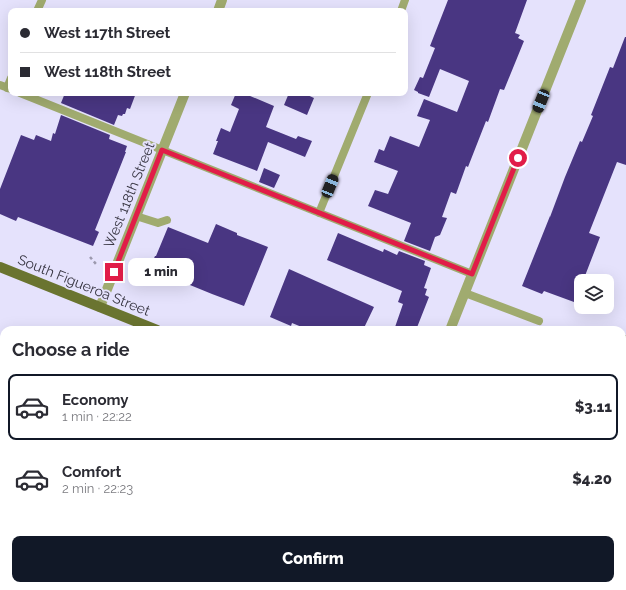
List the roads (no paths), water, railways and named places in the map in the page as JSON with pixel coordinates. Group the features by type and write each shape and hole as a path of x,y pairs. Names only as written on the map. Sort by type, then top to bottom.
{"main road":[{"name":"South Figueroa Street","path":"0,267 147,326"}],"street":[{"path":"452,326 581,0"},
{"name":"West 118th Street","path":"100,307 184,96"}],"lane":[{"path":"27,96 472,274"},
{"path":"319,213 367,96"},
{"path":"136,216 158,224 167,220"},
{"path":"465,293 539,321"}]}
